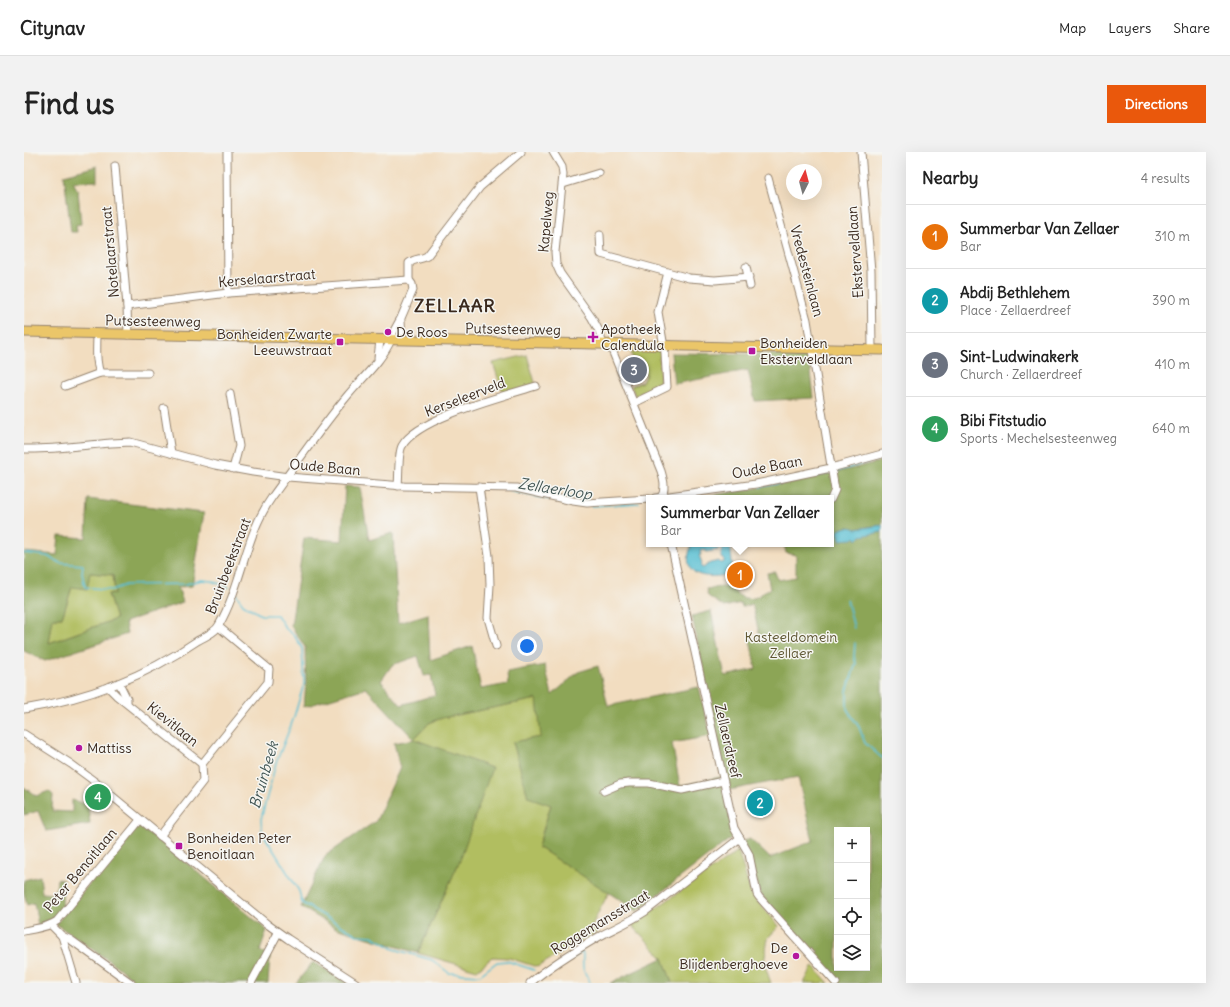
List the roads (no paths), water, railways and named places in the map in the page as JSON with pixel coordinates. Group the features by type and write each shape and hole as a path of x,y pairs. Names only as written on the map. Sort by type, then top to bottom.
{"main road":[{"name":"Putsesteenweg","path":"24,332 607,345 664,349 877,350"}],"street":[{"path":"226,152 228,293"},
{"name":"Bruinbeekstraat","path":"24,709 68,699 119,683 178,655 218,627 230,601 254,529 271,498 348,395 376,364 387,349 387,340 401,318 413,290 410,280 409,263 413,260 427,256 480,187 521,152"},
{"name":"Kapelweg","path":"553,152 562,167 563,175 555,252 557,269 592,318 607,345"},
{"name":"Eksterveldlaan","path":"861,152 877,350"},
{"name":"Notelaarstraat","path":"115,166 128,306 128,335"},
{"name":"Kapelweg","path":"563,184 599,173"},
{"name":"Vredesteinlaan","path":"768,178 807,320 835,490 833,495"},
{"path":"600,235 601,254 689,278 715,280 749,277"},
{"path":"746,267 750,286"},
{"path":"634,403 667,387 662,329 658,312 668,272"},
{"name":"Kerselaarstraat","path":"128,306 228,293 410,280"},
{"path":"401,318 400,328 402,340"},
{"path":"97,334 97,360 100,373"},
{"path":"376,364 379,354 387,340"},
{"path":"607,345 634,403 657,459 664,482 662,495"},
{"path":"65,386 100,373 148,373"},
{"name":"Kerseleerveld","path":"398,486 400,448 405,441 418,431 429,424 464,410 536,386"},
{"path":"230,394 239,446 233,469"},
{"path":"164,408 171,453"},
{"name":"Oude Baan","path":"24,449 41,450 116,442 130,442 233,469 288,477 398,486 516,488 587,503 646,500"},
{"name":"Oude Baan","path":"680,495 756,484 831,468 882,454"},
{"path":"479,487 489,556 490,585 488,618 496,646"},
{"name":"Zellaerdreef","path":"672,547 734,828 748,854 757,894 836,983"},
{"path":"160,836 203,781 202,764 268,682 269,669 218,627"},
{"name":"Kievitlaan","path":"119,683 127,699 127,703"},
{"name":"Kievitlaan","path":"108,687 116,696 127,703 202,764"},
{"path":"26,737 71,764 278,933 356,983"},
{"path":"604,791 613,786 629,783 650,783 682,790 724,781"},
{"name":"Peter Benoitlaan","path":"76,983 62,936 51,925 57,921 140,820"},
{"name":"Roggemansstraat","path":"530,983 544,972 601,936 631,922 740,838"},
{"path":"24,931 51,925"},
{"path":"251,983 278,933"},
{"path":"62,936 71,940 131,983"}],"water":[{"path":"882,525 882,532 861,536 857,540 855,537 853,539 840,540 838,531 844,528 849,527 856,529"},
{"path":"691,547 721,547 730,547 733,569 731,574 722,576 704,576 697,574 692,570 689,563","holes":["721,547 723,550 721,552 724,562 721,563 719,561 710,563 703,568 701,567 702,563 699,555 701,555 700,551 706,550 706,552 718,550 718,548"]}],"waterway":[{"name":"Zellaerloop","path":"837,471 882,458"},
{"name":"Zellaerloop","path":"760,487 829,473"},
{"name":"Zellaerloop","path":"509,491 571,504"},
{"name":"Zellaerloop","path":"591,506 639,503"},
{"name":"Bruinbeek","path":"24,553 47,556 60,563 83,565 82,573 85,587 112,590 126,585 186,584 202,580 211,581 229,587"},
{"name":"Bruinbeek","path":"236,594 243,604 261,615 277,615 286,629 294,635 302,648 304,684 293,720 276,763 261,819 262,832 299,891 302,903 357,935 372,936 394,949 432,960 449,973 480,975 497,962 507,961 534,970"},
{"path":"847,600 854,628"},
{"path":"855,643 854,657 856,663 847,691 847,709 859,727 865,743 882,758"},
{"name":"Bruinbeek","path":"552,970 582,952 583,969 590,983"}],"place":[{"name":"De Roos","path":"388,332"},
{"name":"Apotheek Calendula","path":"593,337"},
{"name":"Bonheiden Zwarte Leeuwstraat","path":"340,342"},
{"name":"Bonheiden Eksterveldlaan","path":"752,351"},
{"name":"Sint-Ludwinakerk","path":"634,370"},
{"name":"Summerbar Van Zellaer","path":"740,575"},
{"name":"Mattiss","path":"79,748"},
{"name":"Bibi Fitstudio","path":"98,797"},
{"name":"Abdij Bethlehem","path":"760,803"},
{"name":"Bonheiden Peter Benoitlaan","path":"179,846"},
{"name":"De Blijdenberghoeve","path":"796,956"}],"district":[{"name":"ZELLAAR","path":"455,306"}],"park label":[{"name":"Kasteeldomein Zellaer","path":"791,646"}]}
